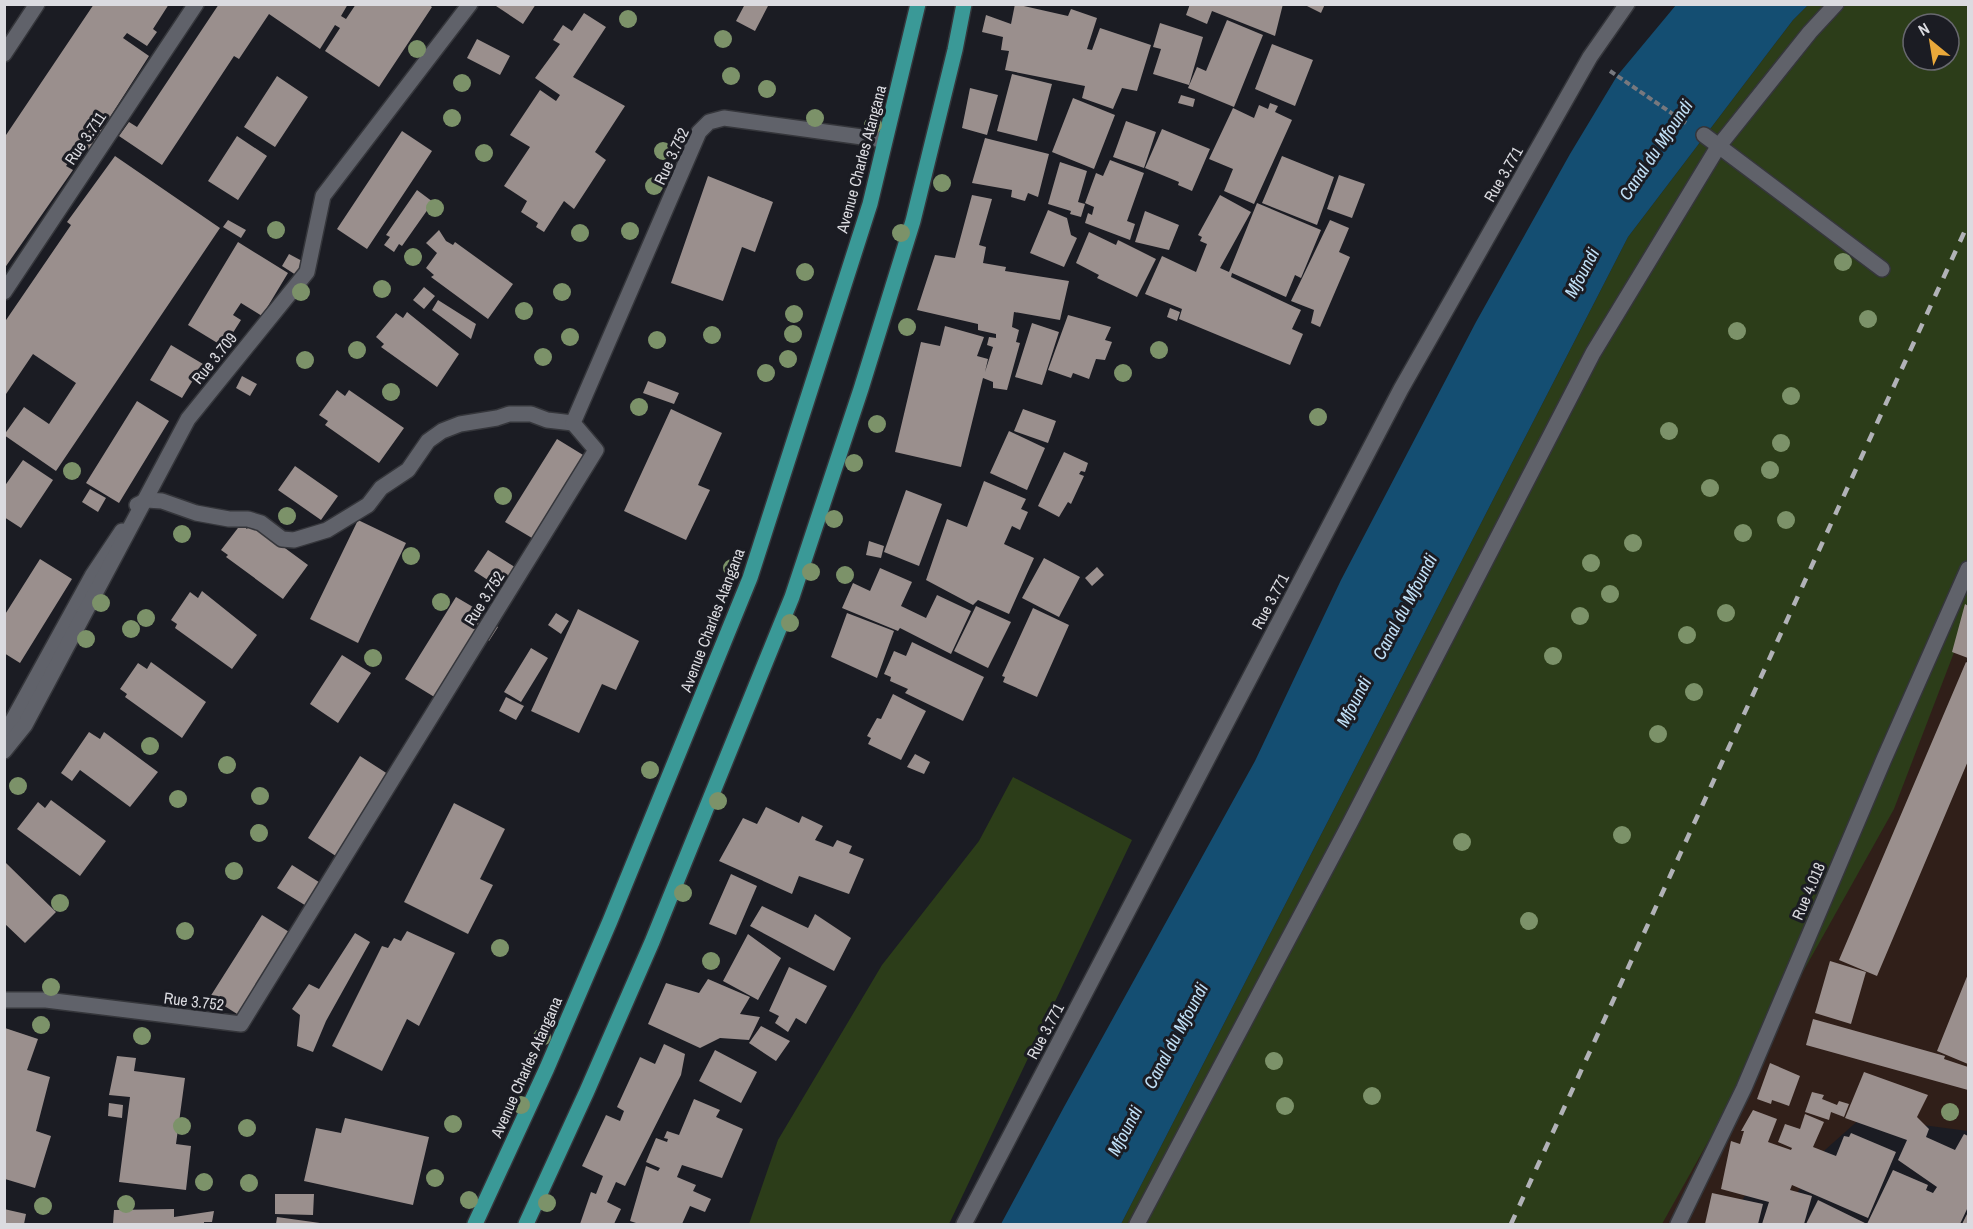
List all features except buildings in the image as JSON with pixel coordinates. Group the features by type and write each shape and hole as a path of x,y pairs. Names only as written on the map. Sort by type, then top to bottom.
{"main road":[{"name":"Avenue Charles Atangana","path":"475,1224 583,984 750,578 870,204 918,4"},
{"path":"526,1224 588,1090 647,953 792,597 861,389 913,221 964,4"}],"street":[{"path":"4,54 38,4"},
{"name":"Rue 3.711","path":"4,292 196,4"},
{"name":"Rue 3.709","path":"4,751 24,725 188,419 307,272 323,196 470,4"},
{"name":"Rue 3.771","path":"964,1224 1401,389 1590,57 1627,4"},
{"path":"1137,1224 1350,823 1593,353 1718,147 1810,32 1836,4"},
{"name":"Rue 3.752","path":"4,1000 46,1000 240,1024 596,450 573,423 699,132 709,122 724,118 884,140"},
{"path":"1704,135 1882,269"},
{"path":"4,736 92,576 139,502 162,501 196,513 229,519 248,519 261,523 282,539 294,540 327,530 368,505 381,488 408,470 428,441 442,431 459,424 509,414 531,414 547,420 573,423"},
{"name":"Rue 4.018","path":"1678,1224 1744,1088 1884,759 1968,569"}],"path":[{"path":"1617,76 1704,135"}],"shaded area":[{"path":"1968,511 1968,1131 1862,1117 1816,1158 1791,1205 1748,1190 1729,1224 1646,1224"}],"green space":[{"path":"1808,5 1968,5 1968,616 1894,809 1662,1224 1121,1224 1628,237 1793,20"},
{"path":"1013,777 1132,840 949,1224 749,1224 778,1140 882,965 979,841"}],"water":[{"path":"1676,5 1808,5 1793,20 1628,237 1121,1224 1001,1224 1255,761 1341,580 1476,322 1570,154 1617,76"}],"railway":[{"path":"1511,1224 1968,224"}],"water label":[{"name":"Canal du Mfoundi","path":"1656,150"},
{"name":"Mfoundi","path":"1582,273"},
{"name":"Canal du Mfoundi","path":"1405,607"},
{"name":"Mfoundi","path":"1354,702"},
{"name":"Canal du Mfoundi","path":"1176,1036"},
{"name":"Mfoundi","path":"1125,1131"}]}
